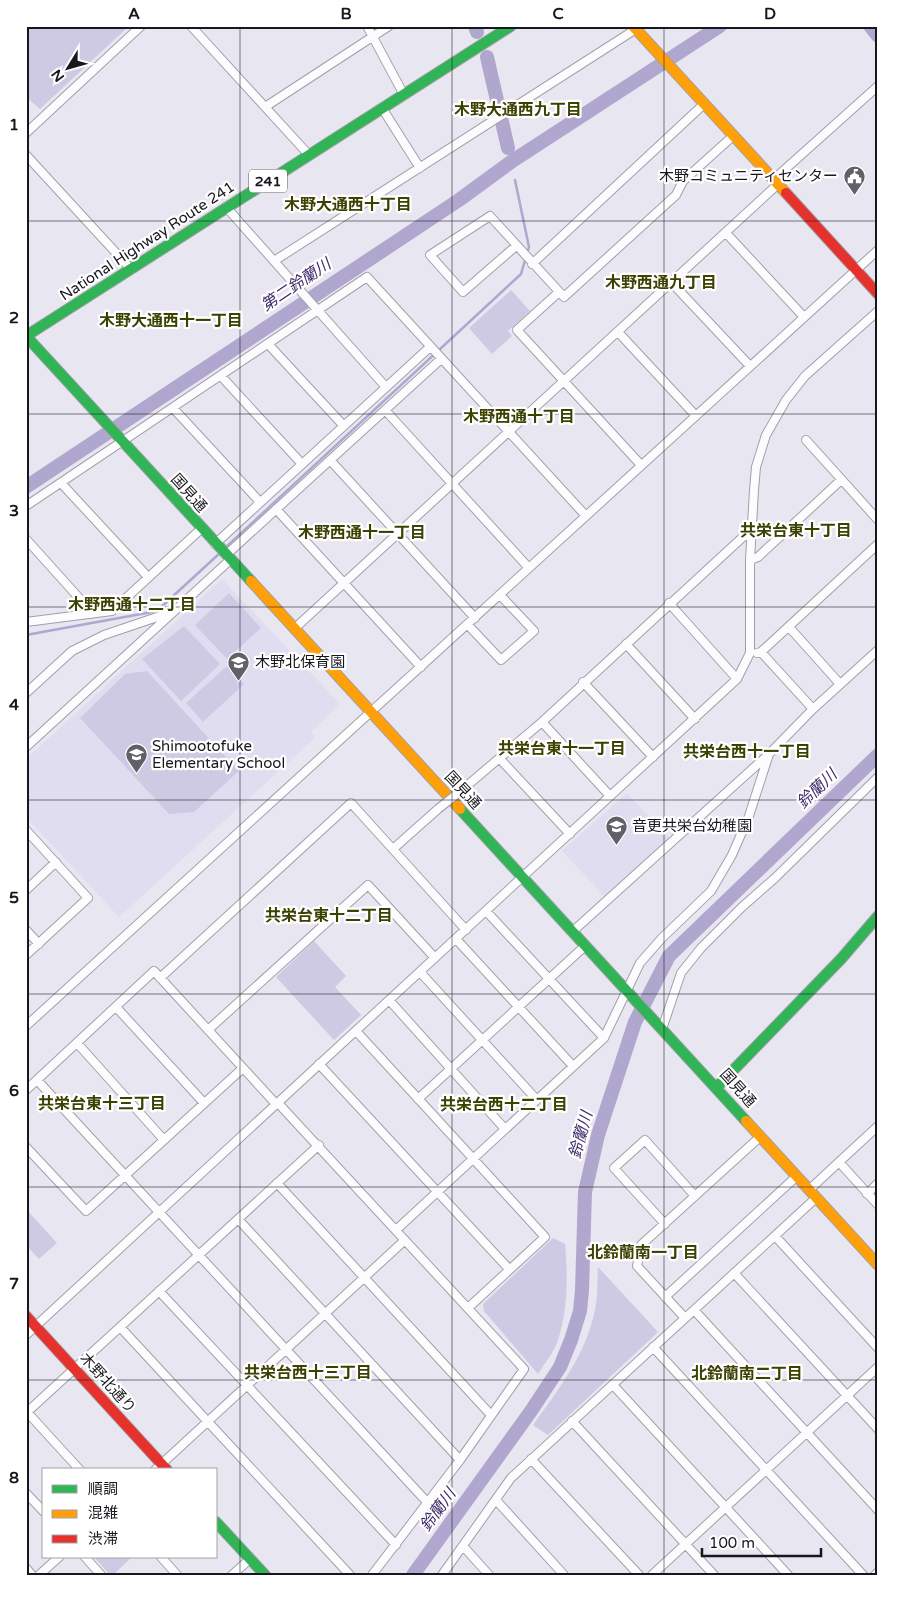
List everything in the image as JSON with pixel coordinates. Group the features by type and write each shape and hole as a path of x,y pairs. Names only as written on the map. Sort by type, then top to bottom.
{"main road":[{"name":"National Highway Route 241","path":"26,336 511,26"},
{"path":"635,28 878,294"},
{"name":"国見通","path":"26,336 572,932 717,1087 878,1265"},
{"path":"717,1087 840,959 878,916"},
{"name":"木野北通り","path":"26,1316 162,1468"},
{"path":"218,1524 264,1575"}],"street":[{"path":"26,133 141,26"},
{"path":"191,26 309,155"},
{"path":"367,26 404,95"},
{"path":"266,107 389,26"},
{"path":"274,261 635,28"},
{"path":"294,629 451,483 726,233 775,182 878,86"},
{"path":"532,264 704,104"},
{"path":"382,108 420,168"},
{"path":"516,246 464,292 430,255 490,216 564,297 676,195 684,181 733,136"},
{"path":"26,155 130,268"},
{"path":"226,207 386,386"},
{"path":"726,233 804,317"},
{"path":"26,1026 355,724 371,712 468,625 878,250"},
{"path":"26,506 61,483 119,439 173,408 367,277 586,516"},
{"path":"671,282 750,366"},
{"path":"559,292 516,330 642,465"},
{"path":"26,1334 737,679 750,654 751,535 756,467 763,442 786,400 806,376 878,311"},
{"path":"618,332 696,416"},
{"path":"268,344 343,425"},
{"path":"215,544 430,347"},
{"path":"26,747 173,611 276,509 441,359"},
{"path":"221,376 302,464"},
{"path":"173,408 260,502"},
{"path":"385,410 529,568"},
{"path":"806,440 878,520"},
{"path":"330,460 475,618"},
{"path":"750,560 758,557 841,480"},
{"path":"61,483 148,577"},
{"path":"276,509 421,667"},
{"path":"26,622 112,611 202,529"},
{"path":"393,849 542,722 583,682 744,536 751,535"},
{"path":"26,539 89,609 91,614"},
{"path":"750,654 761,652 878,544"},
{"path":"468,625 501,660 534,631 500,595"},
{"path":"669,603 737,679"},
{"path":"26,693 72,651 104,636 173,611"},
{"path":"789,626 840,684"},
{"path":"626,644 695,719"},
{"path":"572,932 769,754 813,708 878,650"},
{"path":"761,652 813,708"},
{"path":"583,682 653,757"},
{"path":"542,722 610,796"},
{"path":"396,1230 604,1038 631,996 632,977 651,949 711,891 732,855 749,816 769,754"},
{"path":"500,759 570,834"},
{"path":"662,1029 681,973 700,948 742,907 776,878 878,777"},
{"path":"160,978 351,803 466,930"},
{"path":"26,830 88,898 26,956"},
{"path":"26,890 56,862"},
{"path":"208,1030 368,886 435,958"},
{"path":"486,911 604,1038"},
{"path":"26,930 39,944"},
{"path":"456,939 573,1066"},
{"path":"418,1099 585,946"},
{"path":"26,1090 154,972 524,1369 460,1460 372,1575"},
{"path":"420,972 537,1100"},
{"path":"389,1000 505,1129"},
{"path":"116,1007 204,1103"},
{"path":"356,1030 545,1236 468,1308"},
{"path":"76,1043 164,1140"},
{"path":"319,1064 509,1269"},
{"path":"26,1147 86,1211 243,1068"},
{"path":"37,1080 427,1502"},
{"path":"442,1575 511,1478 775,1236 839,1162 878,1126"},
{"path":"685,1318 637,1266 641,1245 761,1136"},
{"path":"665,1224 614,1168 645,1140 695,1196"},
{"path":"78,1468 27,1413 318,1146"},
{"path":"839,1162 878,1205"},
{"path":"665,1297 797,1176"},
{"path":"277,1183 491,1415"},
{"path":"867,1194 878,1184"},
{"path":"238,1219 460,1460"},
{"path":"775,1236 878,1348"},
{"path":"162,1468 207,1422 405,1240"},
{"path":"734,1273 878,1429"},
{"path":"159,1291 396,1545"},
{"path":"694,1310 878,1510"},
{"path":"120,1327 350,1575"},
{"path":"653,1347 863,1575"},
{"path":"652,1575 878,1367"},
{"path":"613,1385 788,1575"},
{"path":"572,1421 714,1575"},
{"path":"531,1459 639,1575"},
{"path":"26,1494 42,1510"},
{"path":"496,1500 564,1575"},
{"path":"463,1546 489,1575"},
{"path":"39,1575 58,1558"},
{"path":"86,1558 101,1575"},
{"path":"161,1558 177,1575"},
{"path":"232,1575 250,1559"},
{"path":"26,1568 32,1575"},
{"path":"875,1575 878,1572"}],"shaded area":[{"path":"26,26 129,26 40,109 26,97"},
{"path":"511,290 530,311 508,331 512,336 492,354 469,328"},
{"name":"Shimootofuke Elementary School","path":"222,579 340,704 311,732 315,738 119,917 26,817 26,759"},
{"path":"229,593 261,628 227,659 195,625"},
{"path":"184,626 220,664 181,701 142,659"},
{"path":"227,666 244,684 203,722 186,703"},
{"path":"147,671 239,771 194,812 169,814 80,718 125,674"},
{"name":"音更共栄台幼稚園","path":"627,793 670,839 605,897 562,851"},
{"path":"314,941 346,976 335,987 361,1015 334,1040 276,977"},
{"path":"26,1209 57,1243 39,1259 26,1245"},
{"path":"553,1238 565,1244 567,1280 564,1316 552,1353 538,1374 484,1311 483,1304"},
{"path":"598,1267 658,1332 548,1435 533,1425 570,1370 585,1341 596,1305"},
{"path":"95,1558 131,1558 113,1575 110,1575"}],"waterway":[{"name":"第二鈴蘭川","path":"475,26 477,32"},
{"name":"第二鈴蘭川","path":"26,487 459,200 511,162 720,26"},
{"name":"鈴蘭川","path":"870,26 878,36"},
{"name":"第二鈴蘭川","path":"487,57 508,148"},
{"path":"224,549 521,274 529,247 515,180"},
{"path":"26,635 152,612 159,609 220,553"},
{"name":"鈴蘭川","path":"413,1575 531,1411 560,1367 580,1311 585,1192 598,1135 635,1022 669,956 878,755"}],"traffic: fast":[{"path":"26,336 511,26"},
{"path":"26,336 251,581"},
{"path":"460,809 746,1121"},
{"path":"717,1087 841,959 878,916"},
{"path":"218,1524 265,1575"}],"traffic: slow":[{"path":"633,26 786,193"},
{"path":"251,581 460,809"},
{"path":"746,1121 878,1265"}],"traffic: jam":[{"path":"786,193 878,294"},
{"path":"26,1316 165,1468"}],"place":[{"name":"木野コミュニティセンター","path":"854,195"},
{"name":"木野北保育園","path":"239,681"},
{"name":"Shimootofuke Elementary School","path":"136,774"},
{"name":"音更共栄台幼稚園","path":"616,845"}],"district":[{"name":"木野大通西九丁目","path":"518,110"},
{"name":"木野大通西十丁目","path":"348,205"},
{"name":"木野西通九丁目","path":"661,283"},
{"name":"木野大通西十一丁目","path":"171,321"},
{"name":"木野西通十丁目","path":"519,417"},
{"name":"共栄台東十丁目","path":"796,531"},
{"name":"木野西通十一丁目","path":"362,533"},
{"name":"木野西通十二丁目","path":"132,605"},
{"name":"共栄台東十一丁目","path":"562,749"},
{"name":"共栄台西十一丁目","path":"747,752"},
{"name":"共栄台東十二丁目","path":"329,916"},
{"name":"共栄台東十三丁目","path":"102,1104"},
{"name":"共栄台西十二丁目","path":"504,1105"},
{"name":"北鈴蘭南一丁目","path":"643,1253"},
{"name":"共栄台西十三丁目","path":"308,1373"},
{"name":"北鈴蘭南二丁目","path":"747,1374"}]}
